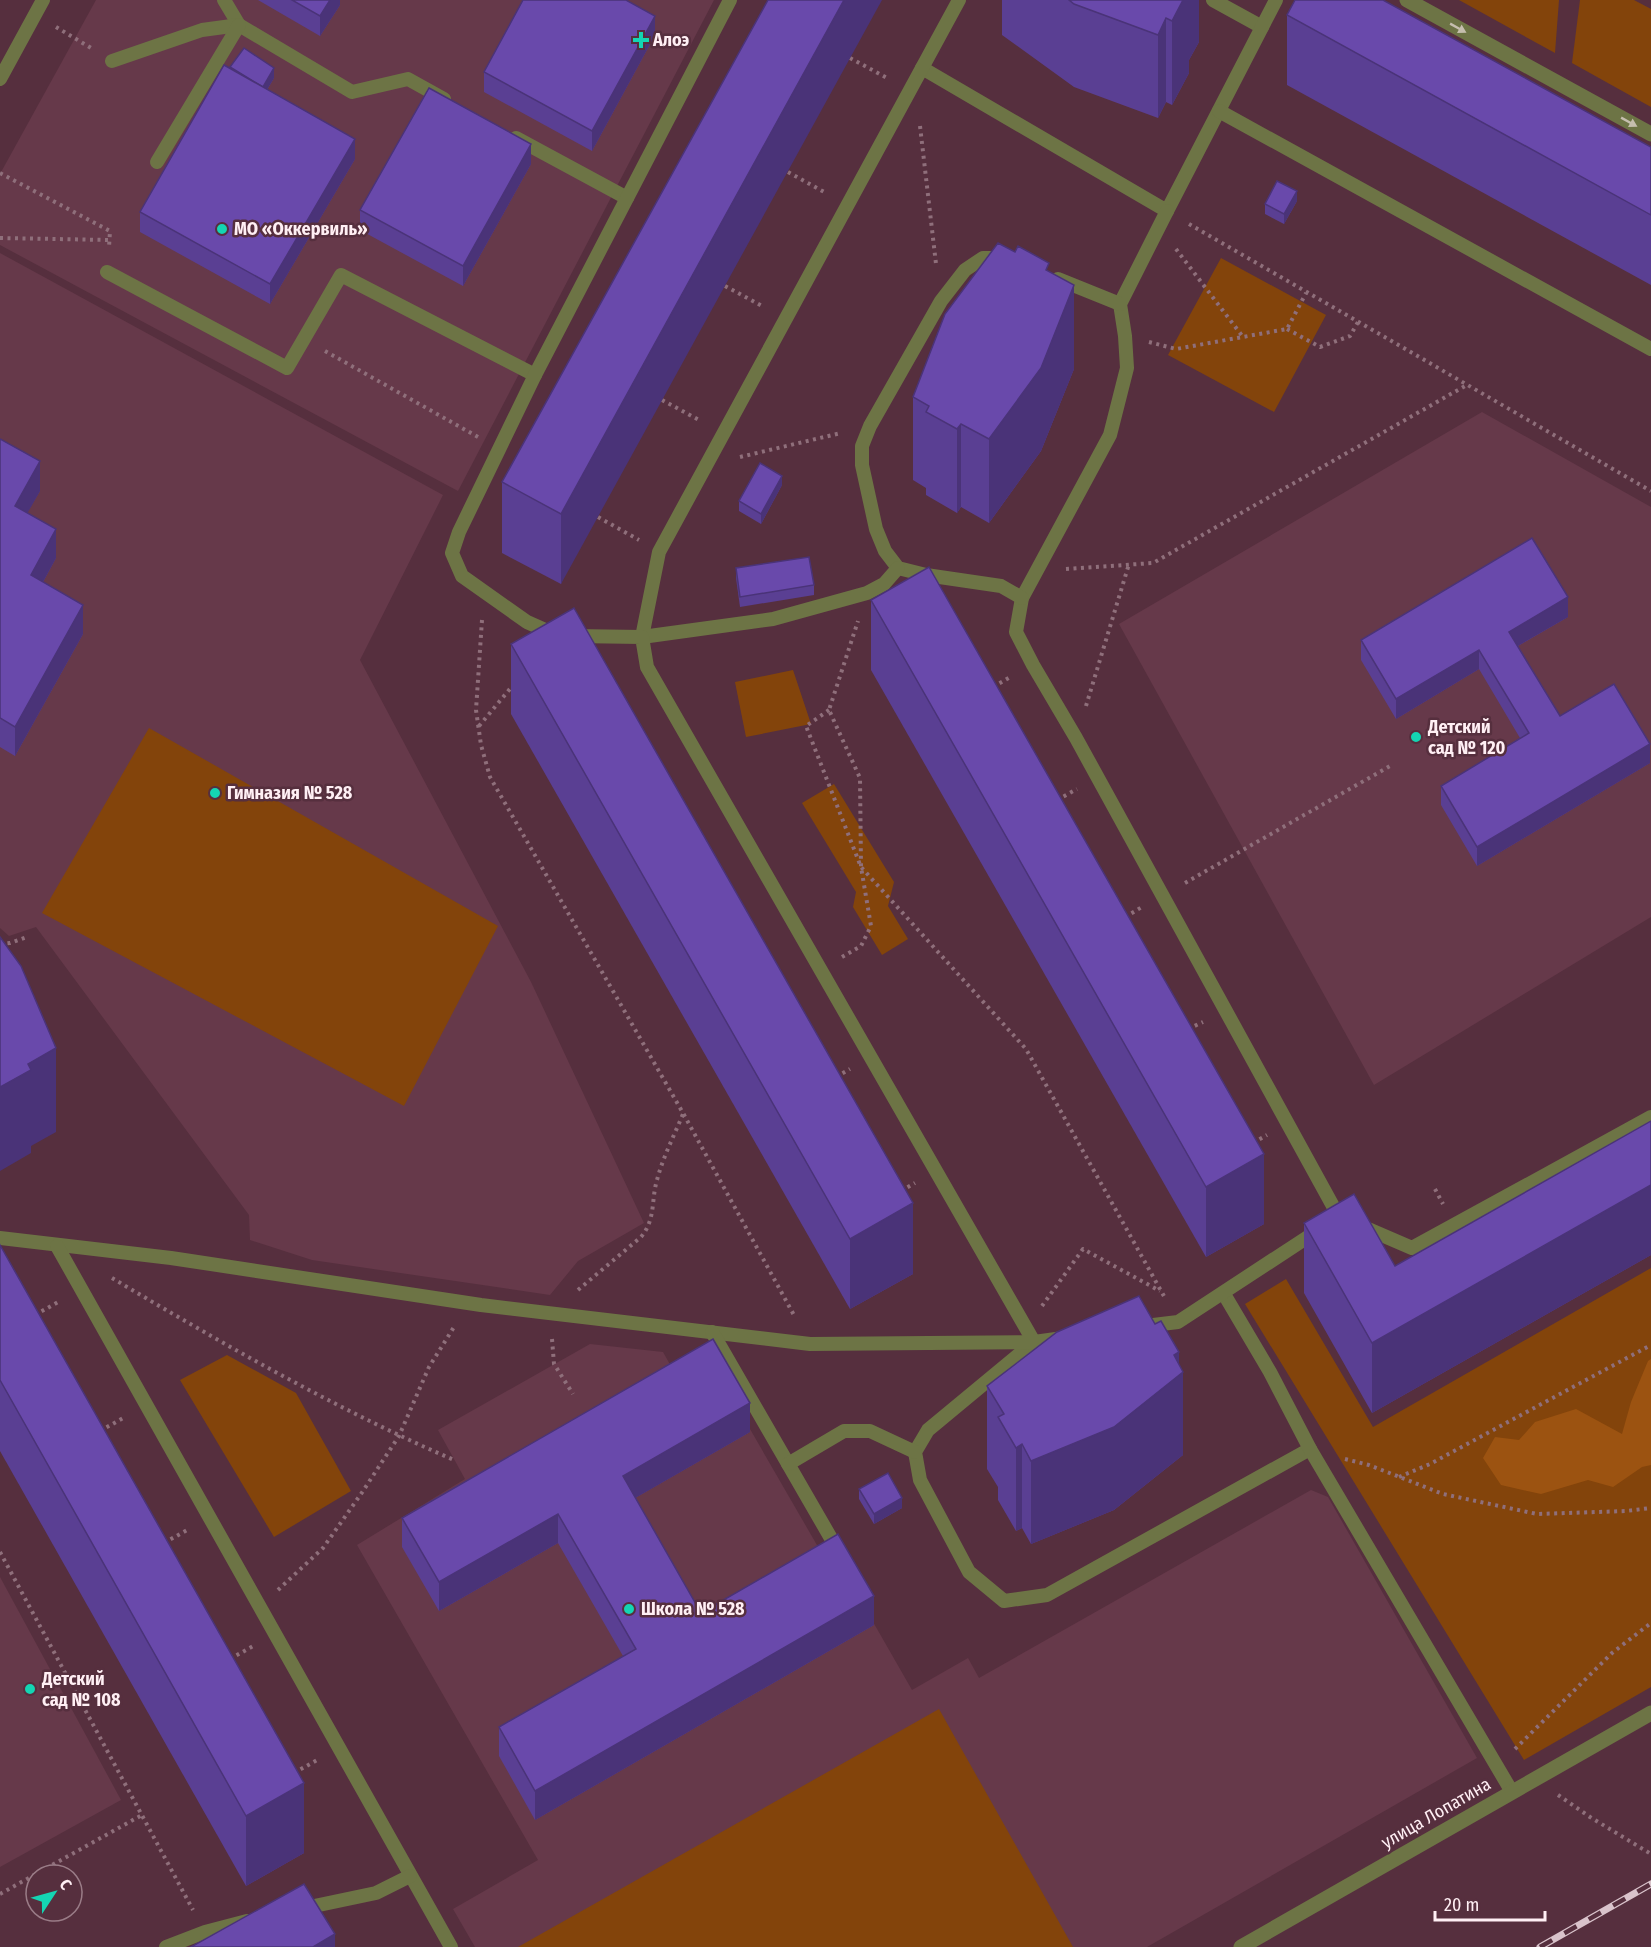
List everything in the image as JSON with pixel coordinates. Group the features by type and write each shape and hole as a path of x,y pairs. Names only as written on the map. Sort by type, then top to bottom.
{"street":[{"path":"1407,0 1651,134"},
{"name":"улица Лопатина","path":"1241,1947 1651,1713"}],"lane":[{"path":"0,79 43,0"},
{"path":"224,0 239,25 352,92 408,79 460,108"},
{"path":"730,0 535,375 459,532 452,553 462,576 527,622 550,633 572,636 642,637 773,619 867,593 885,584 898,568"},
{"path":"959,0 659,552 642,637 647,667 1034,1342"},
{"path":"1213,0 1263,27"},
{"path":"1276,0 1120,304 1127,368 1110,435 1022,598 1016,632 1339,1217 1412,1248 1651,1117"},
{"path":"112,61 201,30 239,25"},
{"path":"157,162 239,25"},
{"path":"922,68 1167,211"},
{"path":"1219,111 1651,349"},
{"path":"502,130 627,198"},
{"path":"1017,262 1006,258 983,258 965,270 941,301 870,426 862,446 862,465 876,529 885,551 898,568 926,575 1001,586 1022,598"},
{"path":"107,272 287,368 341,275 535,375"},
{"path":"1048,274 1120,304"},
{"path":"1134,1328 1178,1322 1339,1217"},
{"path":"0,1238 171,1258 481,1305 810,1344 1034,1342 1078,1336"},
{"path":"57,1245 452,1947"},
{"path":"1224,1294 1270,1372 1310,1449 1512,1792"},
{"path":"712,1332 836,1547"},
{"path":"1034,1342 928,1430 915,1452 920,1480 969,1572 1004,1601 1047,1595 1310,1449"},
{"path":"788,1464 844,1431 870,1431 915,1452"},
{"path":"291,1910 376,1893 410,1876"},
{"path":"166,1947 205,1932 259,1918"}],"path":[{"path":"35,15 112,61"},
{"path":"850,58 910,90 919,115 941,301"},
{"path":"788,172 847,205"},
{"path":"0,173 110,231 107,272"},
{"path":"1167,211 1651,491"},
{"path":"1159,226 1243,337"},
{"path":"0,238 110,240"},
{"path":"724,286 785,318"},
{"path":"1287,329 1306,293"},
{"path":"1125,336 1176,349 1287,329 1320,348 1350,336 1358,322"},
{"path":"304,339 499,449"},
{"path":"1037,571 1153,563 1466,386"},
{"path":"662,400 722,433"},
{"path":"713,451 740,457 870,426"},
{"path":"598,517 659,552"},
{"path":"1076,738 1130,564"},
{"path":"484,592 476,710 481,745 490,777 683,1113 810,1344"},
{"path":"867,593 829,710 806,726 861,867 1026,1049 1178,1322"},
{"path":"985,691 1033,665"},
{"path":"478,727 518,680"},
{"path":"820,969 861,946 871,926 861,867 860,778 829,710"},
{"path":"1116,922 1390,766"},
{"path":"1050,804 1097,777"},
{"path":"0,944 10,944 27,937"},
{"path":"1179,1034 1225,1009"},
{"path":"830,1080 871,1057"},
{"path":"573,1394 554,1364 550,1313 649,1228 657,1181 683,1113"},
{"path":"1246,1146 1288,1123"},
{"path":"895,1195 936,1171"},
{"path":"1026,1329 1083,1249 1162,1292"},
{"path":"106,1274 212,1337 399,1436 454,1461"},
{"path":"29,1318 81,1288"},
{"path":"259,1606 323,1548 399,1436 429,1367 453,1328 481,1305"},
{"path":"1398,1477 1430,1464 1651,1345"},
{"path":"94,1434 147,1405"},
{"path":"1310,1449 1369,1465 1443,1494 1537,1514 1651,1508"},
{"path":"158,1546 210,1517"},
{"path":"0,1552 205,1932"},
{"path":"1498,1767 1612,1653 1651,1623"},
{"path":"224,1663 275,1634"},
{"path":"288,1777 339,1748"},
{"path":"1545,1773 1560,1798 1651,1854"},
{"path":"0,1894 142,1815"}],"shaded area":[{"path":"96,0 714,0 458,491 0,245 0,174"},
{"path":"1459,0 1559,0 1555,53"},
{"path":"1580,0 1634,0 1651,9 1651,107 1572,63"},
{"name":"Гимназия № 528","path":"0,253 443,495 360,660 531,982 644,1223 578,1261 550,1295 312,1260 250,1240 249,1215 36,927 9,936 0,928"},
{"path":"1221,258 1326,315 1274,412 1168,355"},
{"name":"Детский сад № 120","path":"1482,412 1651,507 1651,917 1374,1085 1119,624"},
{"path":"793,670 811,724 746,737 735,682"},
{"path":"149,728 498,926 404,1106 42,913"},
{"path":"834,784 894,882 888,906 908,939 882,955 853,907 856,892 802,803"},
{"path":"1651,1268 1651,1687 1524,1760 1245,1304 1286,1279 1373,1427"},
{"name":"Школа № 528","path":"590,1344 663,1352 681,1384 713,1365 825,1559 837,1559 912,1690 968,1658 979,1678 1311,1490 1328,1497 1477,1758 1147,1947 475,1947 453,1909 538,1860 357,1545 465,1479 438,1430"},
{"path":"227,1355 296,1393 351,1491 274,1537 180,1380"},
{"path":"1651,1359 1651,1465 1642,1467 1613,1487 1588,1480 1541,1494 1501,1485 1483,1458 1495,1437 1519,1440 1535,1422 1576,1409 1622,1434 1631,1402 1648,1361"},
{"name":"Детский сад № 108","path":"0,1577 121,1800 0,1867"},
{"path":"939,1709 1073,1947 518,1947"}],"building":[{"path":"292,0 330,0 320,16"},
{"path":"523,0 626,0 655,16 592,131 484,72"},
{"path":"768,0 844,0 561,514 502,482"},
{"path":"1069,0 1183,0 1172,21 1166,18 1158,35 1074,4"},
{"path":"1295,0 1383,0 1651,147 1651,215 1287,15"},
{"path":"244,48 274,68 263,87 230,67"},
{"path":"224,65 355,139 270,284 140,212"},
{"path":"429,88 531,144 463,266 360,210"},
{"path":"1277,181 1297,191 1284,214 1265,204"},
{"path":"998,243 1015,252 1018,246 1049,263 1046,270 1074,285 1041,368 989,439 961,424 957,429 926,412 929,406 913,397 945,314"},
{"path":"0,439 40,461 15,506 56,529 31,575 83,605 15,727 0,718"},
{"path":"760,463 782,476 761,514 739,501"},
{"path":"1532,538 1568,597 1509,632 1560,716 1614,684 1650,744 1477,847 1441,786 1529,733 1479,650 1396,699 1361,640"},
{"path":"809,557 814,585 740,597 736,568"},
{"path":"929,567 1264,1154 1206,1187 871,600"},
{"path":"574,608 913,1203 850,1239 511,644"},
{"path":"0,937 21,966 56,1048 28,1064 31,1070 0,1087"},
{"path":"1651,1121 1651,1185 1372,1343 1304,1223 1354,1194 1395,1266"},
{"path":"0,1245 304,1783 246,1816 0,1380"},
{"path":"1139,1296 1155,1324 1161,1321 1179,1352 1174,1355 1183,1372 1114,1427 1031,1461 1022,1444 1016,1448 998,1417 1004,1414 987,1386 1057,1332"},
{"path":"713,1339 750,1403 623,1476 701,1613 838,1534 874,1596 535,1791 499,1727 636,1649 558,1514 439,1582 402,1518"},
{"path":"888,1473 902,1498 874,1514 859,1489"},
{"path":"304,1884 335,1934 313,1947 191,1947"}],"railway":[{"path":"1540,1947 1651,1884"}],"place":[{"name":"Алоэ","path":"641,40"},
{"name":"МО «Оккервиль»","path":"222,229"},
{"name":"Детский сад № 120","path":"1416,737"},
{"name":"Гимназия № 528","path":"215,793"},
{"name":"Школа № 528","path":"629,1609"},
{"name":"Детский сад № 108","path":"30,1689"}]}
